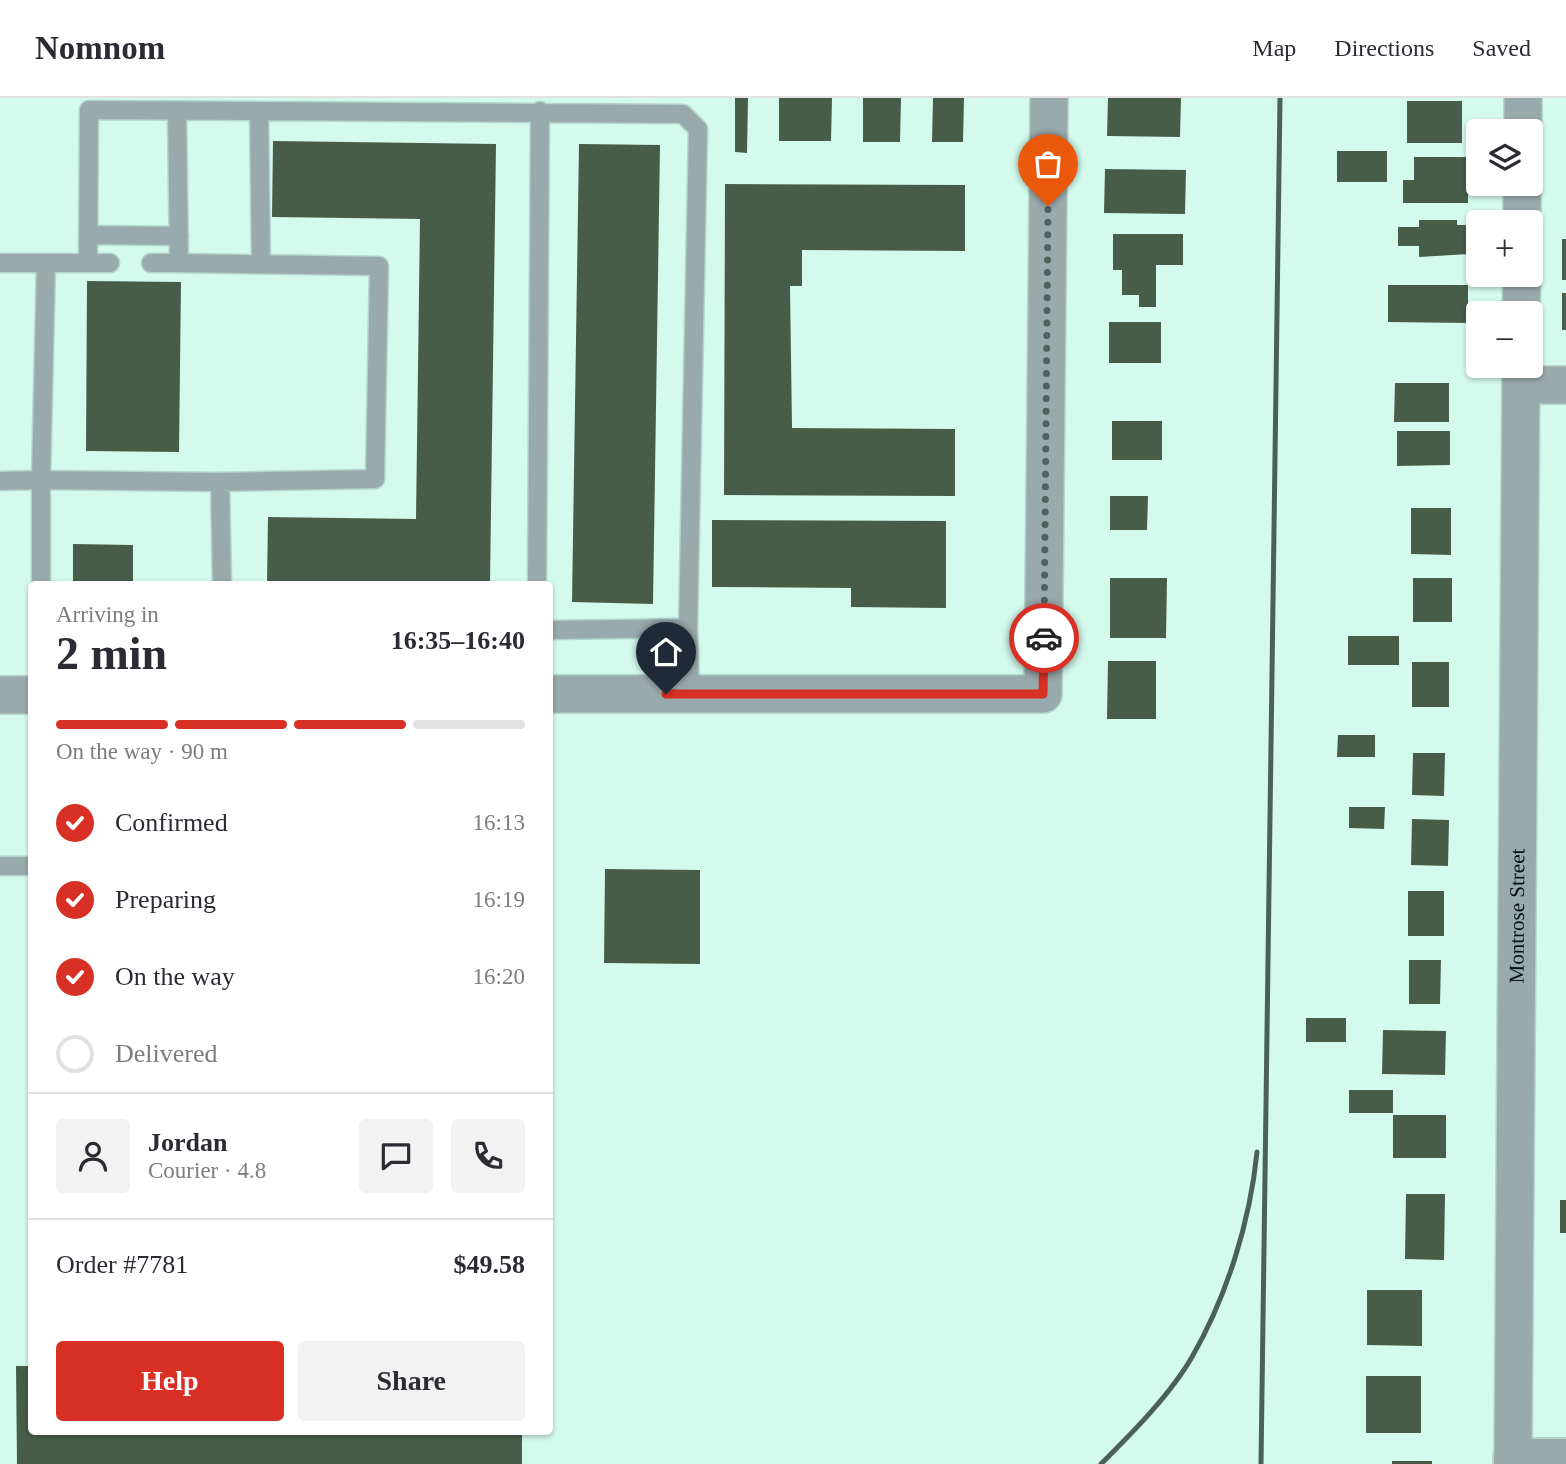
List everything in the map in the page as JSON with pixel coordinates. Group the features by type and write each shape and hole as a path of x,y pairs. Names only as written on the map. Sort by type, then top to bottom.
{"street":[{"path":"553,694 1043,694 1049,98"},
{"path":"1523,98 1523,119"},
{"name":"Montrose Street","path":"1513,1461 1521,378"},
{"path":"1531,378 1566,385"},
{"path":"0,695 28,695"},
{"path":"1513,1461 1566,1458"}],"lane":[{"path":"88,263 89,110 683,114 698,129 688,628 690,694"},
{"path":"537,581 540,111"},
{"path":"177,112 179,263"},
{"path":"259,112 261,264"},
{"path":"88,235 179,236"},
{"path":"0,263 110,263"},
{"path":"41,581 46,263"},
{"path":"0,481 220,482 375,479 379,266 151,263"},
{"path":"220,482 222,581"},
{"path":"553,630 688,628"},
{"path":"0,866 28,866"}],"building":[{"path":"735,98 748,98 747,153 735,152"},
{"path":"779,98 832,98 831,141 779,141"},
{"path":"863,98 901,98 900,142 863,142"},
{"path":"933,98 964,98 963,142 932,142"},
{"path":"1108,98 1181,98 1180,137 1107,136"},
{"path":"1407,101 1462,101 1462,143 1407,143"},
{"path":"273,141 496,144 490,581 267,581 268,517 416,519 420,219 272,217"},
{"path":"579,144 660,145 653,604 572,602"},
{"path":"1337,151 1387,151 1387,182 1337,182"},
{"path":"1414,157 1466,157 1468,203 1403,203 1403,180 1414,180"},
{"path":"1105,169 1186,170 1185,214 1104,213"},
{"path":"725,184 965,185 965,251 802,250 802,286 790,286 792,428 955,429 955,496 724,495"},
{"path":"1419,220 1457,220 1457,225 1466,225 1466,254 1419,257 1419,246 1398,246 1398,227 1419,227"},
{"path":"1113,234 1183,234 1183,265 1156,265 1156,307 1139,307 1139,295 1122,295 1122,270 1113,270"},
{"path":"1562,239 1566,239 1566,280 1562,280"},
{"path":"87,281 181,282 179,452 86,451"},
{"path":"1388,285 1468,287 1466,323 1388,322"},
{"path":"1562,293 1566,293 1566,330 1562,330"},
{"path":"1109,322 1161,322 1161,363 1109,363"},
{"path":"1395,383 1449,383 1449,422 1394,422"},
{"path":"1112,421 1162,421 1162,460 1112,460"},
{"path":"1397,431 1450,431 1450,465 1397,466"},
{"path":"1110,496 1148,496 1147,530 1110,530"},
{"path":"1411,508 1451,508 1451,555 1411,554"},
{"path":"712,520 946,521 946,608 851,607 851,588 712,587"},
{"path":"73,544 133,545 133,581 73,581"},
{"path":"1110,578 1167,578 1166,638 1110,638"},
{"path":"1413,578 1452,578 1452,622 1413,622"},
{"path":"1348,636 1399,636 1399,665 1348,665"},
{"path":"1108,661 1156,661 1156,719 1107,719"},
{"path":"1412,662 1449,662 1449,707 1412,707"},
{"path":"1338,735 1375,735 1375,757 1337,757"},
{"path":"1413,753 1445,753 1444,796 1412,795"},
{"path":"1349,807 1385,807 1384,829 1349,828"},
{"path":"1412,819 1449,820 1448,866 1411,865"},
{"path":"605,869 700,870 700,964 604,963"},
{"path":"1408,891 1444,891 1444,936 1408,936"},
{"path":"1409,960 1441,960 1440,1004 1409,1004"},
{"path":"1306,1018 1346,1018 1346,1042 1306,1042"},
{"path":"1383,1030 1446,1031 1445,1075 1382,1074"},
{"path":"1349,1090 1393,1090 1393,1113 1349,1113"},
{"path":"1393,1115 1446,1115 1446,1158 1393,1158"},
{"path":"1406,1194 1445,1194 1444,1260 1405,1259"},
{"path":"1560,1200 1566,1200 1566,1233 1560,1233"},
{"path":"1367,1290 1422,1290 1422,1346 1367,1345"},
{"path":"16,1366 28,1366 28,1435 522,1435 522,1464 17,1464"},
{"path":"1366,1376 1421,1376 1421,1433 1366,1433"},
{"path":"1392,1461 1432,1461 1432,1464 1392,1464"}],"railway":[{"path":"1261,1464 1280,98"},
{"path":"1101,1464 1162,1399 1205,1334 1226,1284 1243,1232 1257,1152"}],"way so far":[{"path":"1044,638 1048,206"}],"route":[{"path":"666,694 1043,694 1044,638"}]}
